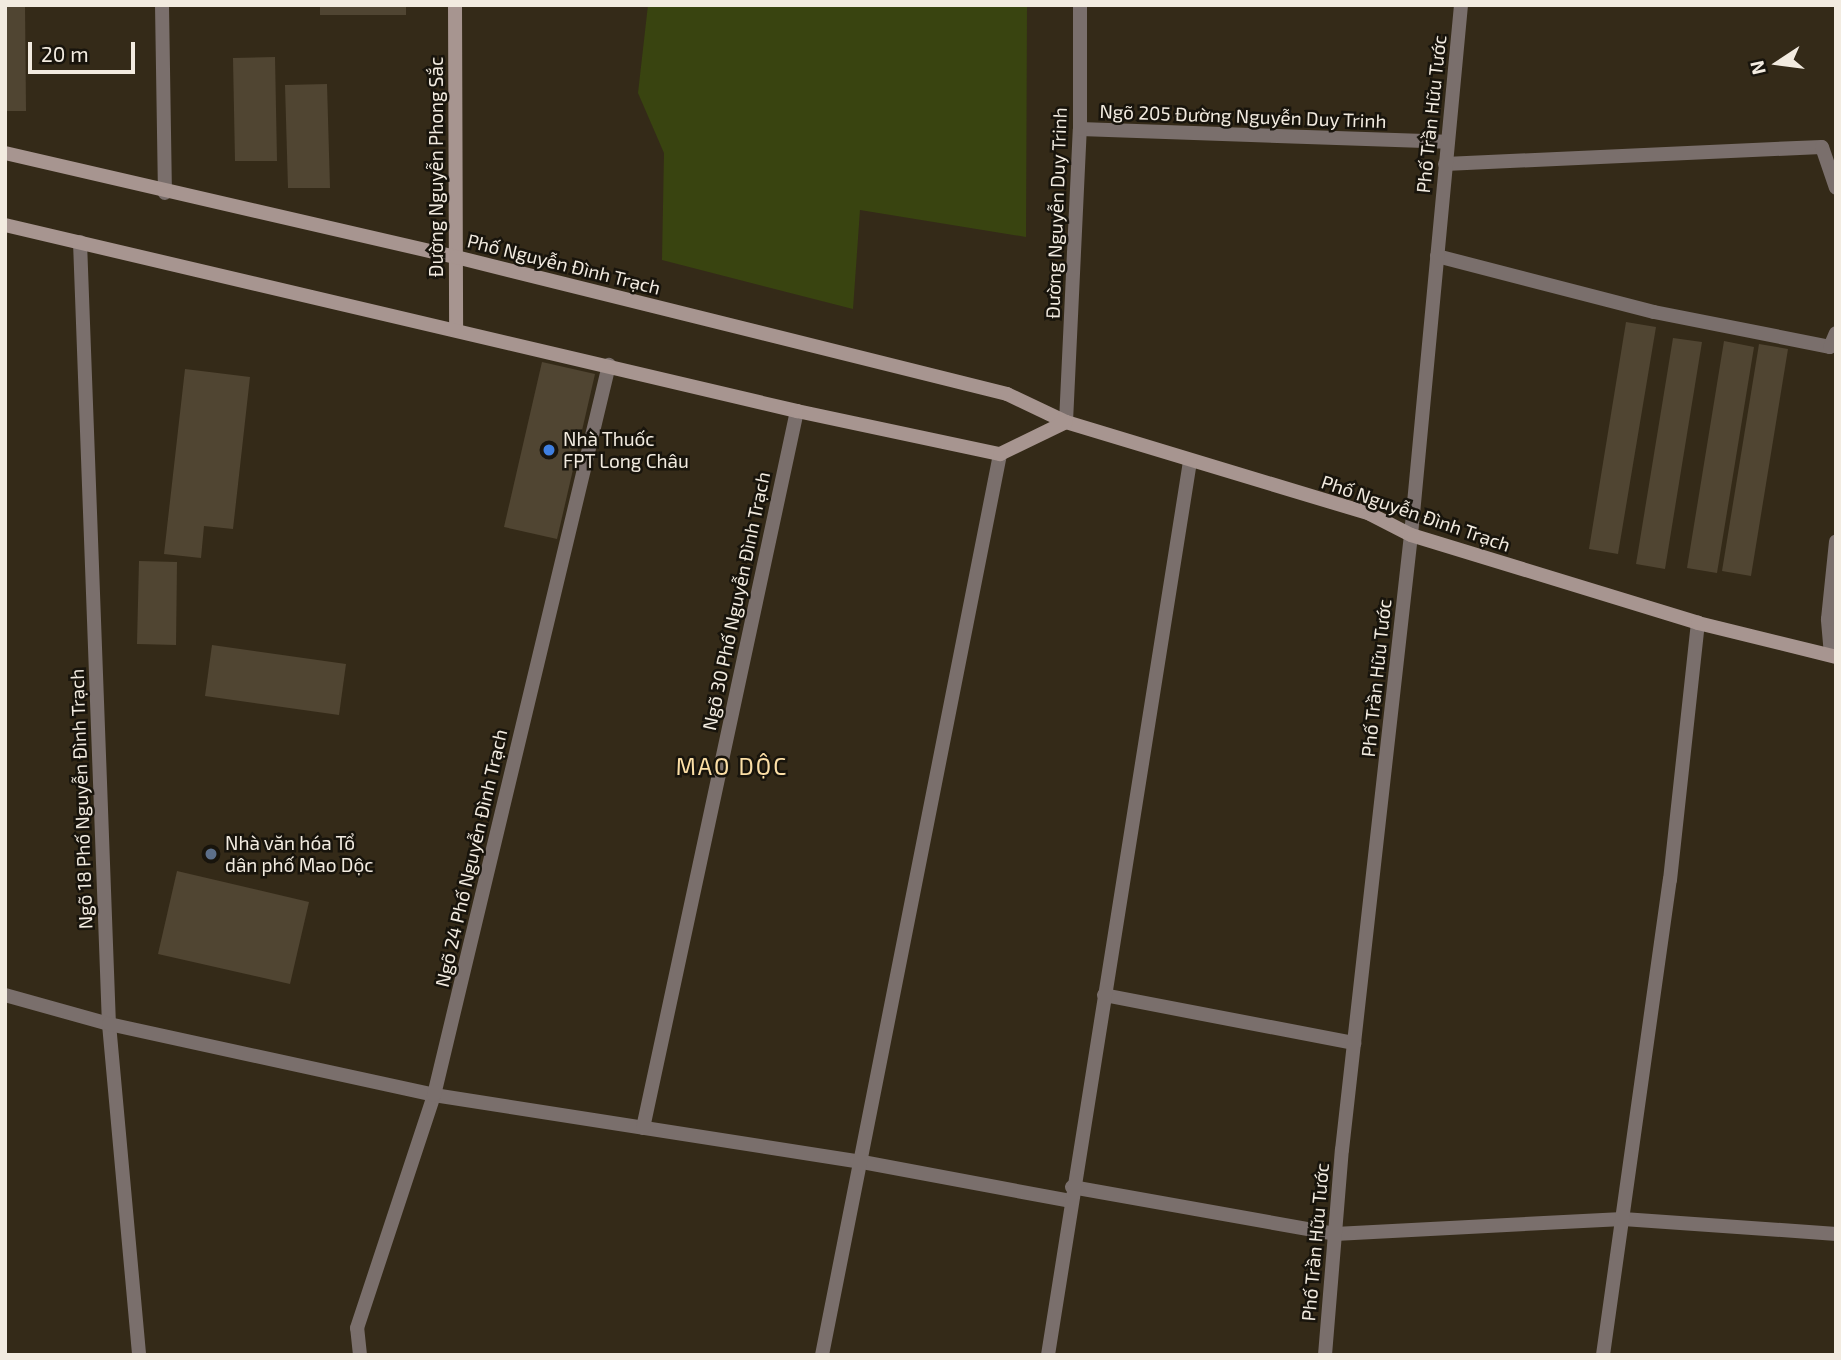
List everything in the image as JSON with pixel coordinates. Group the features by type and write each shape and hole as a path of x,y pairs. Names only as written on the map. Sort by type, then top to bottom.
{"street":[{"path":"162,5 165,193"},
{"name":"Đường Nguyễn Phong Sắc","path":"455,5 456,329"},
{"name":"Đường Nguyễn Duy Trinh","path":"1066,422 1080,130 1080,5"},
{"name":"Phố Trần Hữu Tước","path":"1325,1355 1354,1043 1411,536 1461,5"},
{"name":"Ngõ 205 Đường Nguyễn Duy Trinh","path":"1080,130 1447,142"},
{"path":"1445,164 1822,146 1832,165 1836,188"},
{"name":"Phố Nguyễn Đình Trạch","path":"5,153 165,193 456,257 1007,394 1066,422 1378,517 1411,536 1698,623 1833,656"},
{"path":"5,225 797,411 1000,454 1066,422"},
{"name":"Ngõ 18 Phố Nguyễn Đình Trạch","path":"79,242 109,1024 139,1355"},
{"path":"1437,256 1654,312 1830,346 1836,333"},
{"name":"Ngõ 24 Phố Nguyễn Đình Trạch","path":"360,1355 357,1328 434,1095 609,365"},
{"name":"Ngõ 30 Phố Nguyễn Đình Trạch","path":"643,1128 797,411"},
{"path":"822,1355 857,1161 1000,454"},
{"path":"1048,1355 1071,1194 1190,461"},
{"path":"1833,656 1828,619 1836,541"},
{"path":"1603,1355 1670,880 1698,623"},
{"path":"5,995 109,1024 434,1095 1335,1234 1623,1219 1836,1234"},
{"path":"1104,995 1354,1043"}],"green space":[{"path":"648,5 1027,5 1026,237 860,210 853,309 662,260 664,153 638,93"}],"building":[{"path":"5,5 25,5 26,111 5,111"},
{"path":"320,5 406,5 406,15 320,15"},
{"path":"275,57 277,161 235,161 233,58"},
{"path":"327,84 330,188 288,188 285,85"},
{"path":"1626,322 1656,327 1618,554 1589,549"},
{"path":"1673,338 1702,342 1665,569 1636,564"},
{"path":"1724,341 1754,347 1717,573 1687,568"},
{"path":"1759,344 1788,349 1751,576 1722,571"},
{"name":"Nhà Thuốc FPT Long Châu","path":"542,362 595,374 557,539 504,527"},
{"path":"185,369 250,377 233,529 204,526 201,558 164,554"},
{"path":"139,561 177,562 176,645 137,644"},
{"path":"212,645 346,664 339,715 205,696"},
{"path":"177,871 309,902 290,984 158,954"}],"place":[{"name":"Nhà Thuốc FPT Long Châu","path":"549,450"},
{"name":"Nhà văn hóa Tổ dân phố Mao Dộc","path":"211,854"}],"district":[{"name":"MAO DỘC","path":"732,766"}]}
